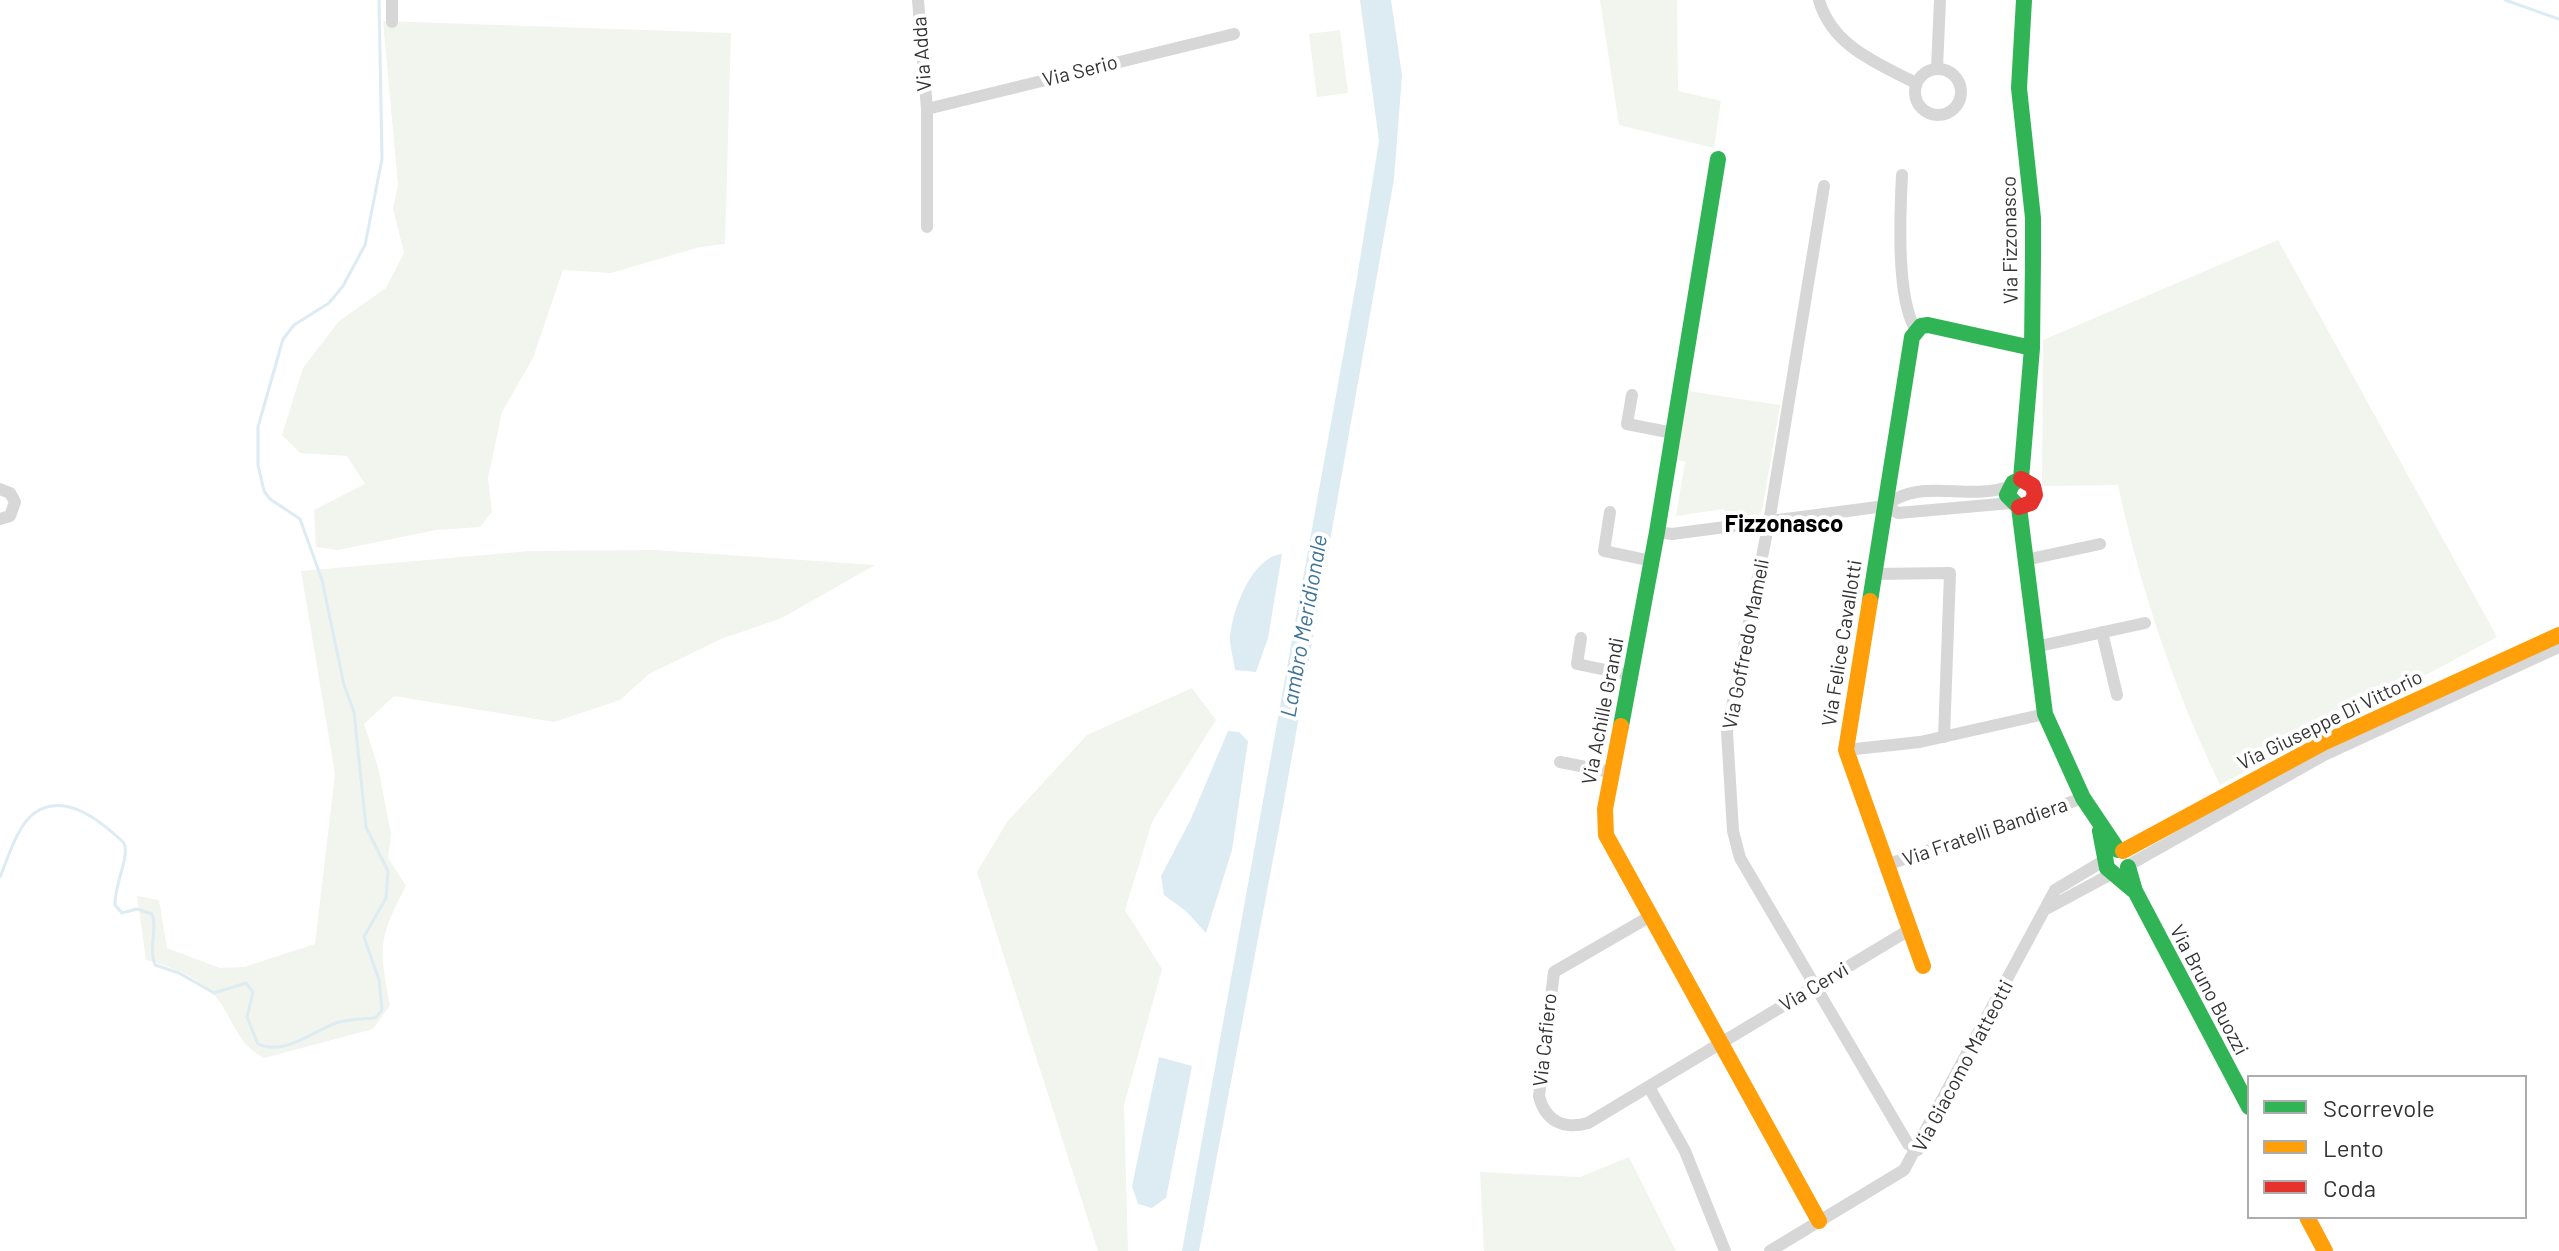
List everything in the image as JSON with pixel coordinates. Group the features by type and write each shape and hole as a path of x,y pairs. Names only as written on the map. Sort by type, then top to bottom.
{"street":[{"path":"392,0 392,22"},
{"name":"Via Adda","path":"918,0 927,109 927,227"},
{"path":"1819,0 1831,27 1847,43 1916,83"},
{"path":"1937,68 1940,0"},
{"name":"Via Fizzonasco","path":"2024,0 2019,72 2033,218 2032,348 2015,494 2045,714 2083,798 2117,862"},
{"name":"Via Serio","path":"927,109 1234,34"},
{"path":"1937,68 1946,70 1959,82 1959,100 1947,113 1929,113 1916,101 1916,83 1921,75 1937,68"},
{"name":"Via Achille Grandi","path":"1718,159 1652,561 1611,772 1605,809 1606,835 1719,1045 1819,1221"},
{"path":"1902,175 1903,271 1908,317 1916,330 1928,325 2032,348"},
{"name":"Via Goffredo Mameli","path":"1824,186 1769,522 1727,732 1733,831 1740,858 1908,1144 1918,1150"},
{"name":"Via Felice Cavallotti","path":"1916,330 1846,750 1923,966"},
{"path":"1632,395 1627,424 1673,433"},
{"path":"0,489 10,493 15,502 10,516 0,519"},
{"path":"1657,532 1672,534 1885,506 1899,494 1953,489 1978,494 2015,494"},
{"path":"1885,506 1898,513 2015,494"},
{"path":"1610,512 1604,551 1652,561"},
{"path":"2025,560 2100,544"},
{"path":"1873,574 1950,573 1944,737"},
{"path":"2035,647 2145,623"},
{"path":"2102,632 2117,695"},
{"name":"Via Giuseppe Di Vittorio","path":"2519,660 2559,635"},
{"path":"1581,638 1577,664 1630,675"},
{"name":"Via Giuseppe Di Vittorio","path":"2117,862 2323,743 2519,660 2559,647"},
{"path":"1846,750 1944,737 2045,714"},
{"path":"1560,762 1611,772"},
{"name":"Via Fratelli Bandiera","path":"1886,865 2083,798"},
{"name":"Via Bruno Buozzi","path":"2117,862 2247,1103"},
{"name":"Via Giacomo Matteotti","path":"1770,1251 1894,1178 1918,1150 2055,890 2063,882 2117,862"},
{"name":"Via Cafiero","path":"1649,917 1554,972 1539,1096 1546,1114 1556,1122 1578,1126 1719,1045"},
{"name":"Via Cervi","path":"1719,1045 1909,930"},
{"path":"1649,1087 1685,1151 1725,1251"},
{"path":"2308,1219 2325,1251"}],"shaded area":[{"path":"1600,0 1677,0 1678,91 1721,101 1714,148 1619,125"},
{"path":"383,21 731,33 725,244 700,247 611,273 563,270 533,358 502,412 488,478 492,512 480,527 436,530 338,550 316,547 314,510 365,484 347,456 300,453 282,435 303,368 339,321 386,288 404,253 393,208 398,185"},
{"path":"1340,30 1348,93 1317,97 1309,34"},
{"path":"2278,240 2497,637 2220,785 2160,638 2118,485 2042,486 2043,340"},
{"path":"1688,391 1780,405 1762,511 1758,515 1727,520 1724,509 1676,516 1685,462 1675,459"},
{"path":"656,550 875,565 782,618 721,639 649,674 620,700 554,722 394,696 364,724 378,767 391,834 388,858 406,886 390,919 383,944 390,1005 373,1029 264,1058 240,1037 221,1004 199,982 146,960 137,896 159,900 167,948 220,968 244,967 315,944 335,774 301,571 530,551"},
{"path":"1192,688 1216,720 1152,822 1125,910 1162,969 1124,1105 1128,1251 1098,1251 977,872 1007,822 1087,735"},
{"path":"1629,1157 1676,1251 1484,1251 1480,1172 1580,1177"}],"water":[{"name":"Lambro Meridionale","path":"1360,0 1391,0 1402,75 1394,179 1284,801 1199,1251 1182,1251 1379,141"},
{"path":"1282,554 1268,638 1256,672 1235,670 1230,639 1239,600 1262,564"},
{"path":"1228,731 1239,732 1248,741 1232,850 1206,933 1186,911 1164,895 1161,876 1190,821"},
{"path":"1159,1057 1192,1066 1166,1198 1152,1208 1138,1204 1132,1186"}],"waterway":[{"path":"0,877 14,842 24,824 36,812 60,806 84,812 124,843 125,856 115,905 122,913 137,909 152,914 155,965 179,973 214,993 246,983 253,992 247,1017 258,1044 268,1047 288,1045 336,1023 375,1018 382,1010 379,980 364,937 386,898 388,871 366,827 354,712 344,685 322,580 300,519 270,499 264,491 258,465 258,427 283,339 294,325 329,303 343,286 365,245 382,159 379,0"},
{"path":"2505,0 2559,19"}],"traffic: fast":[{"path":"2021,479 2032,348 2033,258 2033,218 2019,88 2024,0"},
{"path":"1621,726 1657,532 1718,159"},
{"path":"1870,601 1912,337 1921,326 1928,325 2032,348"},
{"path":"2021,479 2013,483 2007,495 2019,507 2045,714 2083,798 2118,850"},
{"path":"2100,831 2107,868 2133,890"},
{"path":"2128,867 2135,891 2247,1103"}],"traffic: slow":[{"path":"1870,601 1846,750 1923,966"},
{"path":"2123,851 2323,743 2559,635"},
{"path":"1621,726 1605,809 1606,835 1819,1221"},
{"path":"2308,1219 2325,1251"}],"traffic: jam":[{"path":"2019,507 2031,503 2035,495 2033,486 2021,479"}],"district":[{"name":"Fizzonasco","path":"1784,524"}]}
